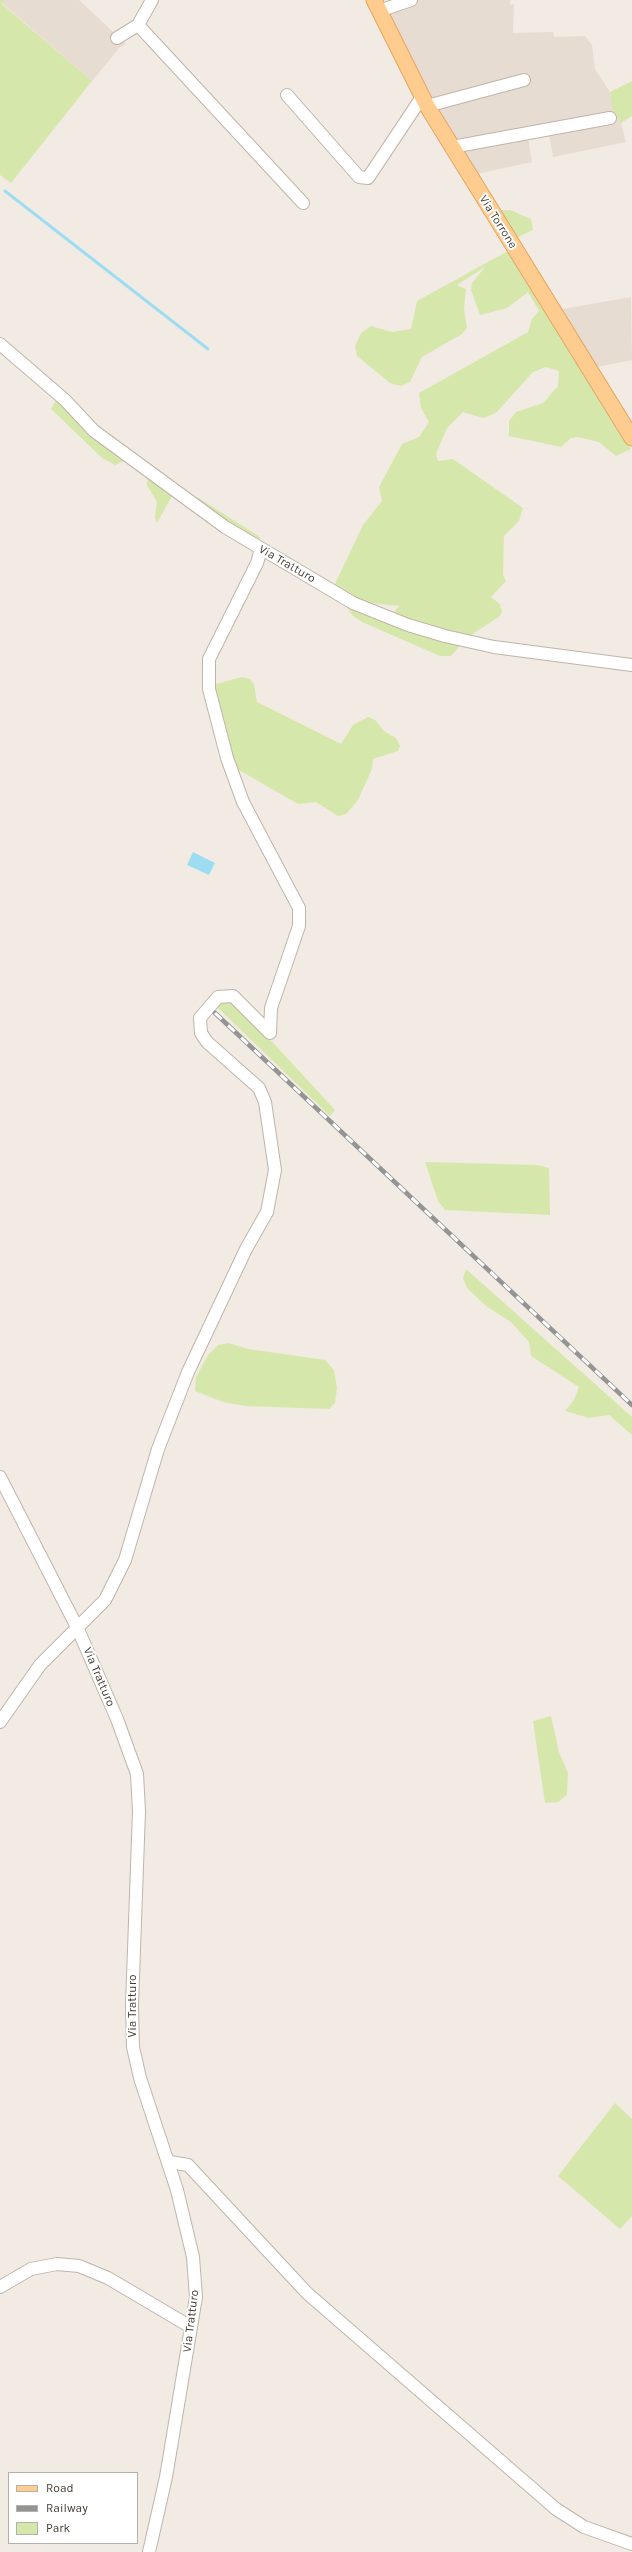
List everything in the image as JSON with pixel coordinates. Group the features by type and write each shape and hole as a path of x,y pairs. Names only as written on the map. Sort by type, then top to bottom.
{"main road":[{"name":"Via Torrone","path":"376,6 424,101 632,438"}],"street":[{"path":"117,38 138,25 152,0"},
{"path":"376,6 411,0"},
{"path":"138,25 303,203"},
{"path":"287,95 359,177 368,178 424,101 524,80"},
{"path":"452,148 610,118"},
{"name":"Via Tratturo","path":"0,344 65,400 94,431 225,527 353,603 416,627 494,646 632,665"},
{"path":"0,1722 40,1665 105,1600 125,1560 158,1449 188,1372 246,1249 267,1212 274,1170 265,1102 260,1088 207,1042 201,1033 200,1018 218,997 233,996 270,1033 271,1008 299,926 299,908 240,794 227,758 209,689 209,659 257,563 261,549"},
{"name":"Via Tratturo","path":"0,1477 77,1627 117,1719 137,1774 139,1811 132,2005 133,2047 140,2078 170,2162 193,2257 196,2297 166,2477 149,2552"},
{"path":"170,2162 188,2164 307,2293 556,2509 584,2527 632,2544"},
{"path":"0,2287 31,2269 57,2264 79,2266 108,2278 191,2327"}],"shaded area":[{"path":"5,0 79,0 126,44 119,48 92,81 2,3"},
{"path":"402,0 510,0 510,5 514,4 513,33 553,32 554,37 585,36 592,45 595,69 610,92 612,108 621,123 626,142 553,157 549,134 528,138 532,162 472,175 382,7"},
{"path":"631,297 632,360 592,368 557,310"}],"green space":[{"path":"0,0 5,0 2,4 92,81 11,183 0,175"},
{"path":"632,81 632,116 621,123 612,108 610,92"},
{"path":"493,210 510,210 531,219 533,230 518,237 523,248"},
{"path":"508,251 631,449 616,456 599,442 578,437 571,438 561,447 509,436 509,421 516,412 543,403 558,386 559,371 546,367 533,372 496,413 483,418 463,412 447,428 436,454 438,461 453,459 523,508 519,521 504,536 503,575 506,581 491,597 500,604 502,612 500,616 468,637 451,656 440,656 362,622 352,615 334,586 363,525 382,501 379,487 402,444 419,437 429,422 421,408 419,393 528,332 532,319 539,311 528,292 507,308 480,315 471,290 472,283 485,267 457,285 466,289 464,309 467,328 462,334 422,357 410,382 401,386 390,383 357,356 355,346 361,333 371,326 392,332 411,329 417,301","holes":["372,603 400,606 396,609 392,623 367,612"]},
{"path":"56,400 126,460 115,465 102,458 51,409"},
{"path":"148,476 173,494 157,523 155,518 157,502 147,485"},
{"path":"197,497 260,537 258,544 196,500"},
{"path":"242,677 250,679 254,684 257,702 341,744 353,725 368,717 375,720 384,731 396,738 400,746 398,751 373,759 372,769 358,800 346,814 338,816 316,802 298,804 232,766 212,685"},
{"path":"231,997 335,1110 330,1116 216,1006 221,998"},
{"path":"425,1162 537,1165 549,1168 550,1215 445,1210 438,1201"},
{"path":"466,1269 632,1417 632,1435 609,1415 589,1418 565,1411 574,1400 579,1387 531,1356 529,1342 511,1322 486,1306 467,1288 463,1278"},
{"path":"229,1343 248,1349 325,1360 334,1370 337,1388 335,1403 329,1409 245,1406 223,1402 195,1391 196,1377 208,1355 218,1345"},
{"path":"551,1716 559,1752 568,1773 567,1795 558,1802 545,1803 533,1721"},
{"path":"615,2103 632,2119 632,2216 620,2229 558,2176"}],"water":[{"path":"193,852 215,863 209,875 187,865"}],"waterway":[{"path":"5,191 208,349"}],"railway":[{"path":"215,1013 632,1405"}]}
